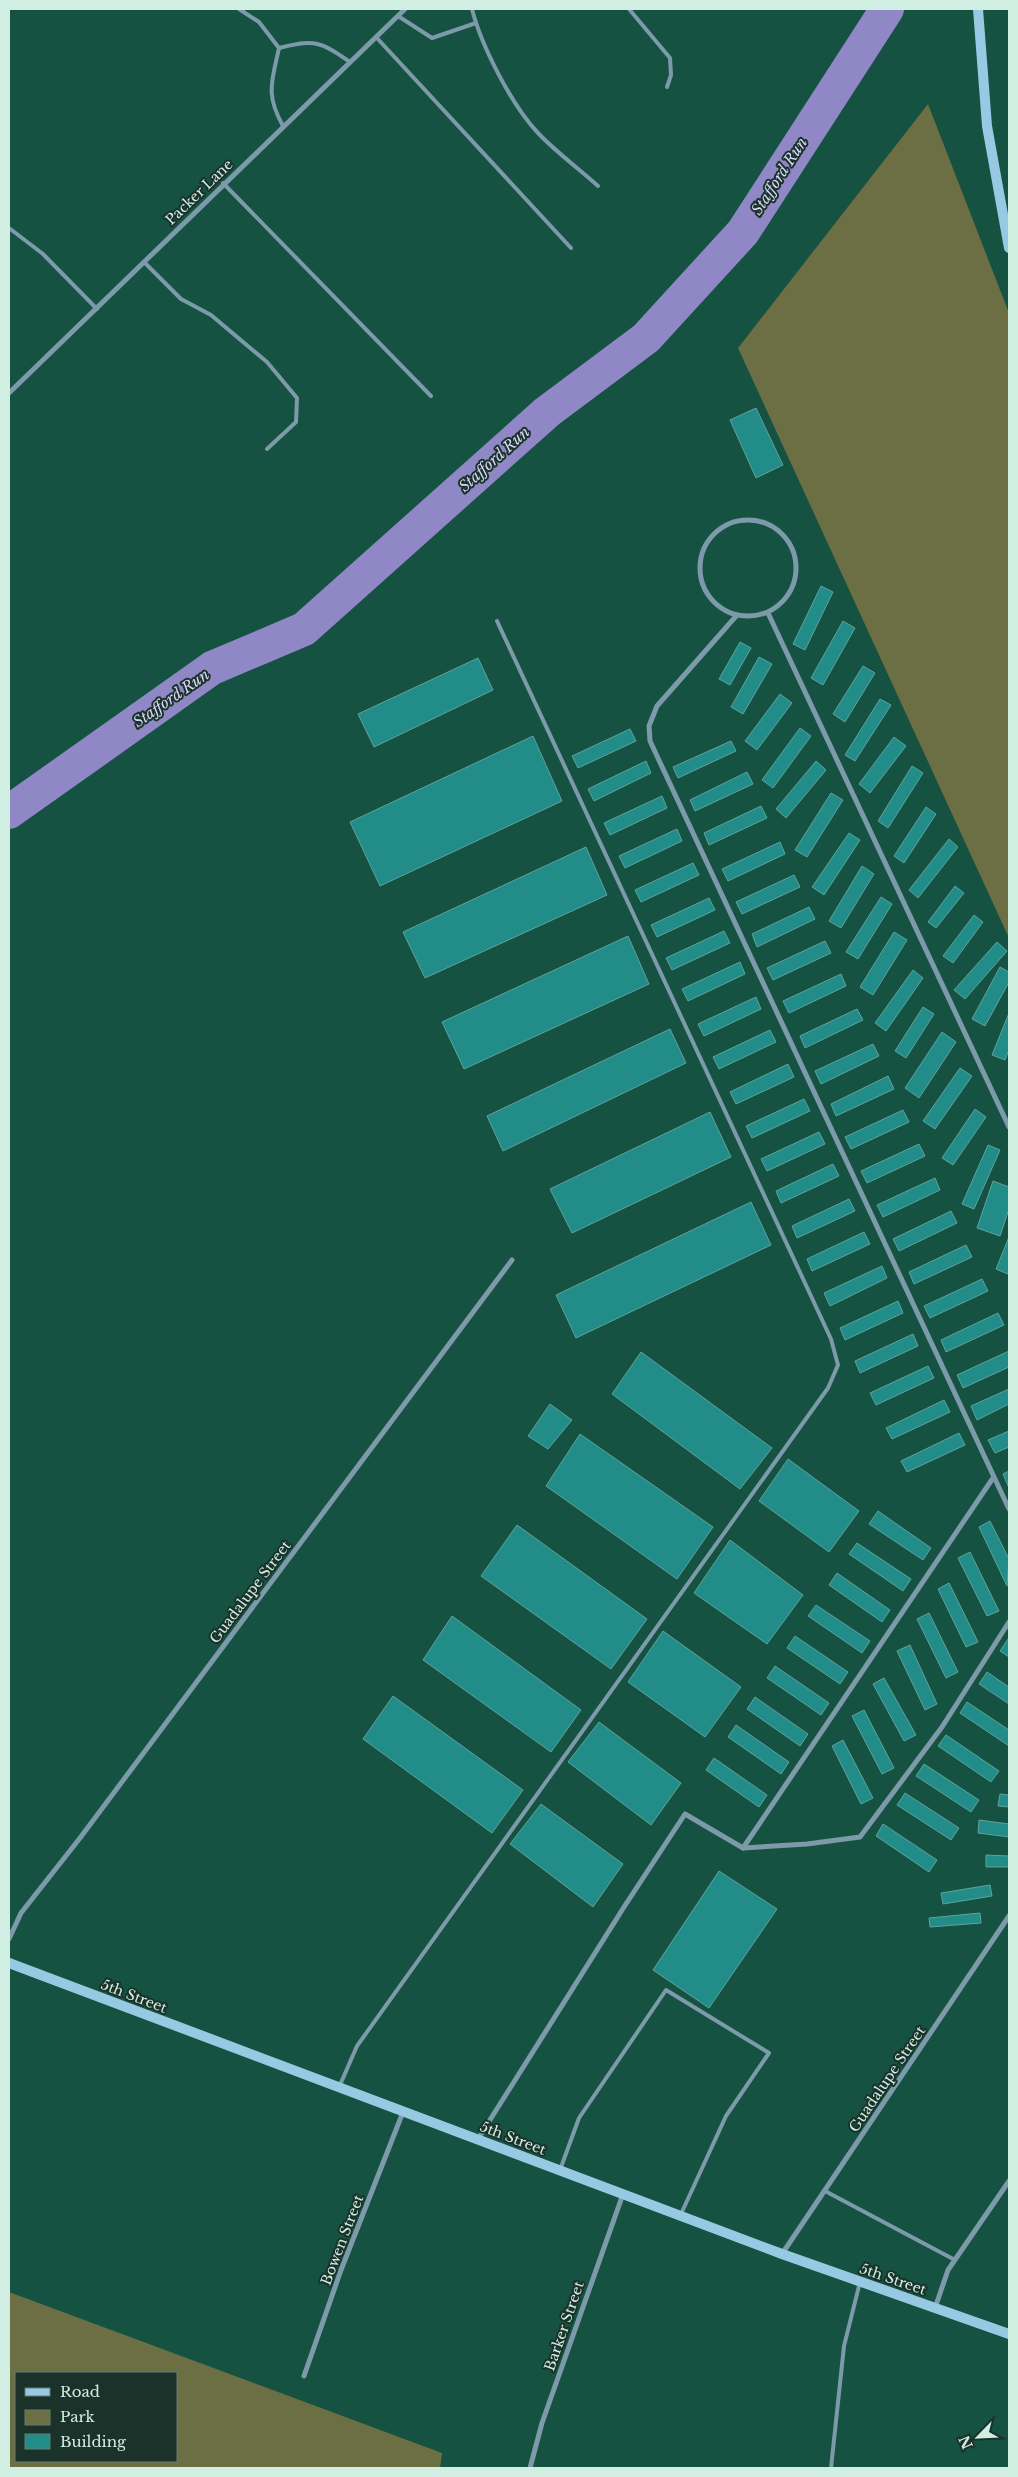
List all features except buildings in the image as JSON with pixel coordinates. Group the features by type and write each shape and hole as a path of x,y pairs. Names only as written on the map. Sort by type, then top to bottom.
{"main road":[{"path":"978,9 987,126 1009,248"},
{"name":"5th Street","path":"9,1964 782,2254 1009,2334"}],"street":[{"name":"Packer Lane","path":"9,393 97,309 223,183 405,9"},
{"path":"753,518 776,528 793,548 796,573 788,597 768,613 742,617 737,615 719,608 703,588 698,562 708,538 728,523 753,518"},
{"path":"768,613 1009,1128"},
{"path":"737,615 657,706 649,726 650,741 1009,1509"},
{"name":"Guadalupe Street","path":"9,1939 21,1913 86,1830 512,1260"},
{"path":"743,1848 993,1478"},
{"path":"478,2139 618,1915 685,1814 743,1848 807,1844 860,1837 942,1728 1009,1622"},
{"name":"Guadalupe Street","path":"782,2254 1009,1916"},
{"name":"Bowen Street","path":"304,2376 341,2270 402,2112"},
{"path":"935,2308 943,2283 955,2260 1009,2181"},
{"name":"Barker Street","path":"530,2468 544,2416 623,2193"}],"lane":[{"path":"239,9 259,22 279,48 270,93 275,112 283,126"},
{"path":"472,9 476,24 525,118 560,154 598,186"},
{"path":"629,9 670,58 671,75 667,87"},
{"path":"398,16 432,38 476,24"},
{"path":"376,36 570,248"},
{"path":"279,48 304,42 325,44 350,62"},
{"path":"223,183 431,396"},
{"path":"9,228 43,254 97,309"},
{"path":"144,262 181,300 211,315 266,362 297,398 296,422 267,449"},
{"path":"340,2088 357,2046 828,1388 838,1366 831,1339 497,621"},
{"path":"560,2170 579,2118 666,1990 769,2053 726,2116 681,2215"},
{"path":"825,2191 955,2260"},
{"path":"831,2468 844,2346 860,2282"}],"green space":[{"path":"928,104 1009,313 1009,938 738,348"},
{"path":"9,2292 442,2453 440,2468 9,2468"}],"waterway":[{"name":"Stafford Run","path":"9,812 212,668 304,629 547,412 646,338 743,232 887,9"}]}
